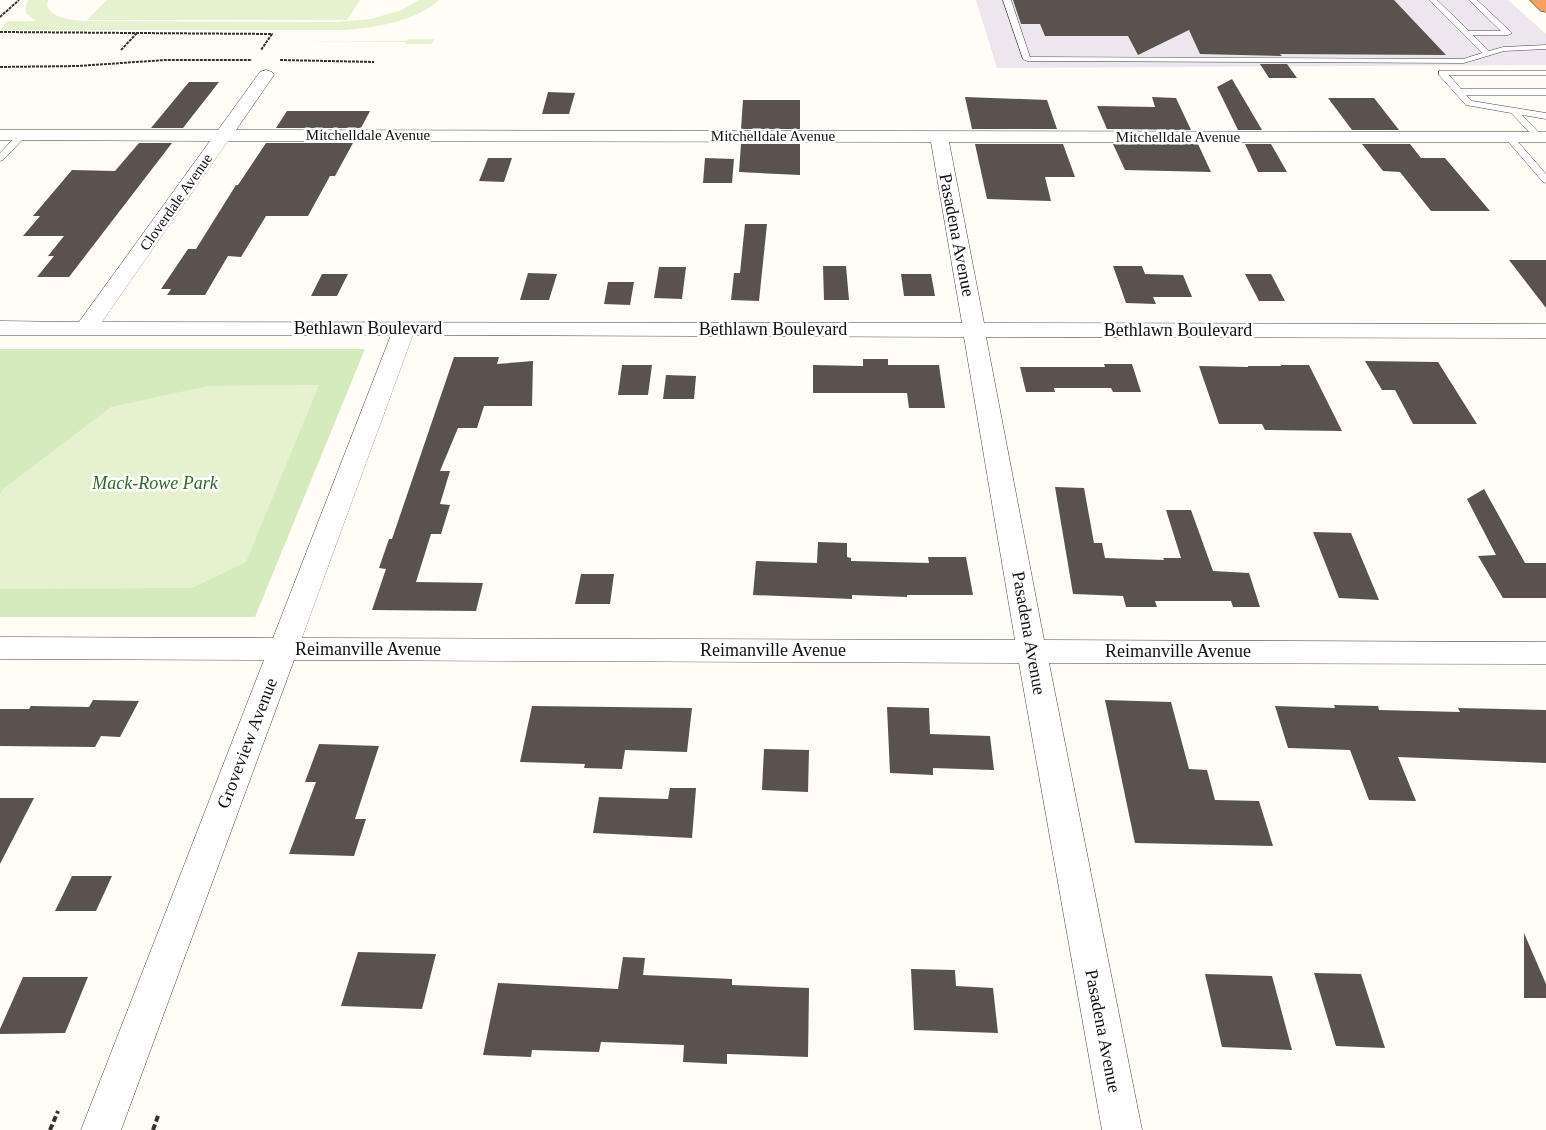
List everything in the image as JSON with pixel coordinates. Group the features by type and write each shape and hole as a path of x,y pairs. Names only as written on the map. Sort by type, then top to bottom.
{"highway":[{"path":"1537,0 1546,8"}],"street":[{"name":"Cloverdale Avenue","path":"86,328 266,75"},
{"name":"Mitchelldale Avenue","path":"0,135 1543,137"},
{"name":"Pasadena Avenue","path":"939,136 1032,651 1122,1130"},
{"name":"Bethlawn Boulevard","path":"0,328 1546,331"},
{"name":"Groveview Avenue","path":"101,1130 405,328"},
{"name":"Reimanville Avenue","path":"0,648 1546,653"}],"lane":[{"path":"1007,0 1027,59 1464,60 1503,48 1546,47"},
{"path":"1433,0 1487,53"},
{"path":"1466,33 1508,33 1473,0"},
{"path":"1546,73 1442,73 1469,103 1546,116"},
{"path":"1459,92 1546,92"},
{"path":"1513,110 1543,137"},
{"path":"0,158 22,135"},
{"path":"1509,137 1546,180"}],"path":[{"path":"0,17 19,0"},
{"path":"0,32 272,34 261,50"},
{"path":"121,50 138,33"},
{"path":"0,67 78,66 165,60 254,60"},
{"path":"278,60 374,62"},
{"path":"50,1130 58,1111"},
{"path":"153,1130 159,1114"}],"shaded area":[{"path":"976,0 1508,0 1546,34 1546,65 997,68"}],"green space":[{"path":"28,0 48,0 47,6 54,14 63,18 84,21 335,22 371,19 402,10 419,0 439,0 419,14 395,22 345,30 0,30 7,21 36,21 27,14 25,9"},
{"path":"107,0 360,0 347,20 87,20"},
{"path":"408,39 434,39 431,44 406,44 406,42 293,42 407,41"},
{"name":"Mack-Rowe Park","path":"0,349 365,349 255,617 0,617"},
{"path":"319,385 246,562 192,588 0,589 0,494 3,489 111,407 208,386"}],"building":[{"path":"1013,0 1394,0 1446,55 1280,54 1282,56 1200,54 1189,30 1138,55 1128,36 1045,36 1040,24 1021,24"},
{"path":"1260,64 1287,64 1297,78 1269,78"},
{"path":"1232,79 1262,130 1238,130 1217,87"},
{"path":"189,82 219,82 183,128 151,128"},
{"path":"548,92 575,93 569,114 542,114"},
{"path":"965,97 1047,100 1057,129 972,129"},
{"path":"1152,97 1176,98 1191,130 1107,129 1097,106 1155,107"},
{"path":"1328,98 1374,98 1399,130 1352,130"},
{"path":"743,100 800,100 800,129 741,129"},
{"path":"287,111 370,111 361,128 276,128"},
{"path":"139,143 172,143 69,277 37,277 54,256 48,256 64,236 23,236 40,216 33,216 72,170 115,171"},
{"path":"266,143 353,143 335,176 330,176 308,216 266,216 241,257 228,256 205,295 167,295 171,289 161,289 188,249 196,249 236,185 238,185"},
{"path":"741,144 800,144 800,175 739,172"},
{"path":"975,144 1063,144 1075,177 1045,177 1051,201 987,199"},
{"path":"1113,144 1198,144 1211,172 1125,170"},
{"path":"1245,144 1271,144 1287,172 1258,172"},
{"path":"1362,144 1410,144 1421,158 1445,158 1490,211 1431,211 1400,172 1383,171"},
{"path":"488,158 512,158 504,182 479,181"},
{"path":"705,158 734,159 732,183 703,183"},
{"path":"745,224 767,224 759,301 731,300 734,273 740,273"},
{"path":"1509,260 1546,260 1546,308"},
{"path":"823,266 846,266 849,300 824,300"},
{"path":"1113,266 1142,266 1145,274 1183,275 1192,297 1153,297 1156,304 1126,303"},
{"path":"659,267 686,267 682,299 654,298"},
{"path":"528,273 557,274 549,300 520,300"},
{"path":"322,274 348,274 337,296 311,296"},
{"path":"901,274 931,274 935,296 904,296"},
{"path":"1245,274 1271,274 1285,301 1259,301"},
{"path":"608,282 634,282 630,305 604,304"},
{"path":"454,357 499,357 497,364 533,361 532,406 484,406 477,428 458,428 440,471 450,471 440,504 450,505 441,534 431,534 416,582 483,583 476,611 372,610 386,569 379,568 389,539 392,539"},
{"path":"863,359 888,359 888,365 939,365 945,408 909,408 907,393 813,393 813,365 863,366"},
{"path":"1365,361 1438,362 1477,424 1413,424 1395,390 1382,390"},
{"path":"1104,364 1132,364 1141,392 1113,392 1111,388 1054,388 1055,392 1026,392 1020,367 1105,367"},
{"path":"622,365 652,365 648,395 618,395"},
{"path":"1309,365 1342,431 1265,430 1262,424 1219,424 1199,366 1248,367"},
{"path":"666,375 696,376 694,399 663,399"},
{"path":"1055,487 1084,488 1094,543 1102,543 1105,558 1164,560 1163,558 1181,558 1166,510 1191,510 1213,571 1249,573 1260,607 1233,607 1231,601 1155,601 1157,607 1126,607 1123,596 1073,594"},
{"path":"1484,489 1525,563 1546,563 1546,598 1503,598 1478,556 1496,555 1467,499"},
{"path":"1313,532 1351,533 1379,600 1339,598"},
{"path":"818,542 847,543 847,557 851,558 851,561 929,563 928,557 966,557 973,595 907,595 907,597 852,595 852,599 753,595 756,561 817,563"},
{"path":"581,574 614,574 610,604 575,604"},
{"path":"93,700 139,701 120,737 101,736 95,747 0,746 0,709 29,709 31,706 89,707"},
{"path":"1105,700 1171,702 1189,769 1207,770 1215,800 1259,801 1273,846 1135,843"},
{"path":"1334,705 1378,706 1379,710 1460,712 1458,708 1546,710 1546,763 1398,757 1416,801 1369,800 1350,750 1288,748 1275,706 1335,708"},
{"path":"532,706 692,708 687,752 625,750 622,769 584,768 585,764 520,762"},
{"path":"887,707 929,708 930,734 990,736 994,770 933,768 933,775 890,773"},
{"path":"319,744 379,746 355,819 366,819 354,856 289,854 316,782 305,782"},
{"path":"764,749 809,750 808,792 762,790"},
{"path":"670,788 696,788 692,838 593,833 599,797 668,799"},
{"path":"0,798 34,798 0,864"},
{"path":"72,876 112,876 96,911 55,911"},
{"path":"1524,933 1546,984 1546,998 1524,998"},
{"path":"358,952 436,954 422,1009 341,1006"},
{"path":"623,957 645,958 643,975 732,979 732,985 809,988 808,1057 727,1054 727,1064 683,1062 684,1045 601,1042 599,1052 532,1050 531,1057 483,1055 498,983 618,989"},
{"path":"911,969 955,970 956,986 993,988 998,1033 914,1030"},
{"path":"1314,973 1361,974 1385,1048 1336,1046"},
{"path":"1205,974 1272,976 1292,1050 1222,1047"},
{"path":"23,977 88,977 65,1033 0,1034 0,1029"}]}
